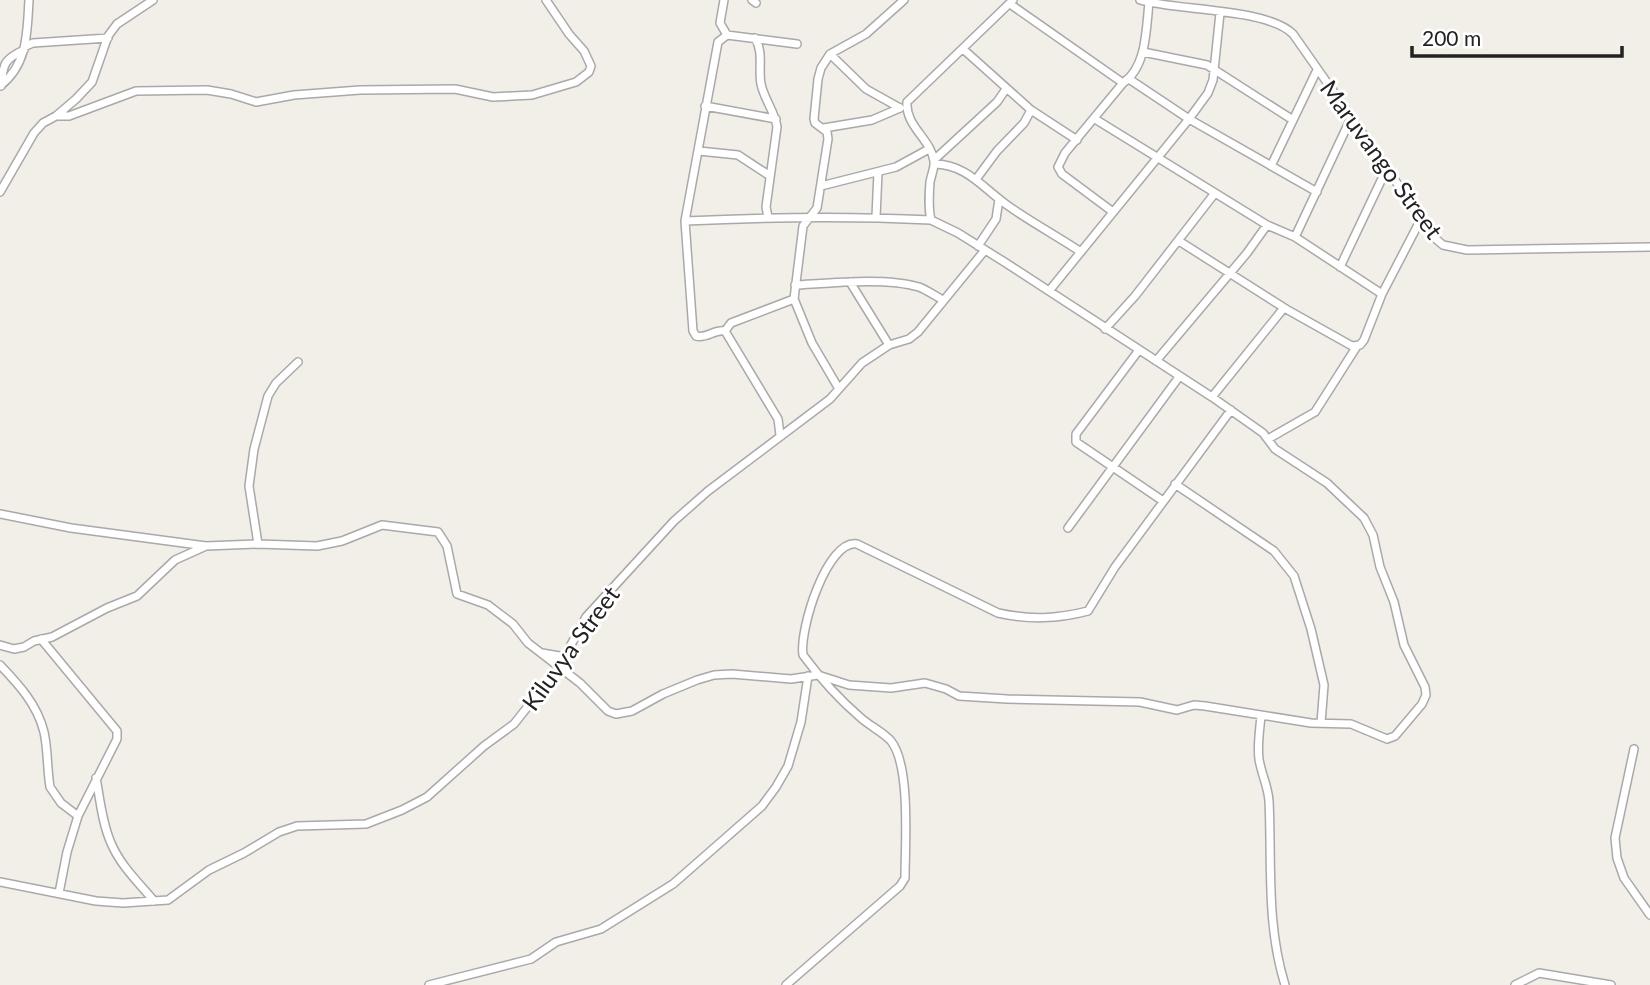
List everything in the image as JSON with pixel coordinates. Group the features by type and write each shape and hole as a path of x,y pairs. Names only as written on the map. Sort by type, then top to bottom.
{"street":[{"path":"1,86 15,71 25,48 29,0"},
{"path":"0,192 34,133 92,82 108,38 117,24 153,0"},
{"path":"56,116 65,117 135,91 206,90 256,102 294,94 360,90 455,89 493,97 532,95 576,82 585,76 591,66 584,51 569,34 547,0"},
{"path":"723,0 720,23 727,35"},
{"path":"839,389 812,343 794,299 803,226 817,208 828,139 824,128 815,123 818,79 830,54 866,34 904,0"},
{"name":"Maruvango Street","path":"1140,0 1264,19 1285,26 1387,168 1430,234 1443,244 1455,249 1650,247"},
{"path":"824,128 872,120 903,109 910,98 1011,2 1126,81 1317,192"},
{"path":"1114,212 1058,171 1058,167 1065,153 1126,81 1143,52 1149,3"},
{"path":"1049,291 1208,93 1215,71 1220,13"},
{"path":"727,35 797,44"},
{"path":"725,331 716,331 700,337 693,331 685,221 716,46 727,35"},
{"path":"1,86 6,61 33,43 108,38"},
{"path":"755,38 761,55 764,94 776,119 776,139 766,207 768,217"},
{"path":"963,49 1031,110 1077,140"},
{"path":"1143,52 1207,65 1293,120"},
{"path":"830,54 866,89 903,109 929,149 934,162 930,186 931,220"},
{"path":"1271,166 1317,69"},
{"path":"934,162 998,102 1006,89"},
{"path":"705,106 776,119"},
{"path":"977,178 997,151 1024,123 1031,110"},
{"path":"1295,237 1351,118"},
{"path":"1095,119 1268,225 1295,237 1382,294"},
{"path":"821,186 896,167 929,149"},
{"path":"699,151 738,155 770,176"},
{"path":"934,162 977,178 999,199 1081,252"},
{"path":"1340,267 1387,168"},
{"path":"876,217 878,172"},
{"path":"1105,329 1179,241 1215,193"},
{"name":"Kiluvya Street","path":"0,882 96,901 168,900 209,870 279,832 296,826 366,824 427,797 484,746 514,724 559,667 586,617 644,552 708,491 830,399 862,363 889,345 918,332 981,248 996,219 999,199"},
{"path":"0,514 71,528 206,546 317,546 342,541 383,526 438,532 447,546 457,594 488,605 513,624 527,643 616,715 632,712 663,694 714,675 733,674 791,679 818,675 849,685 876,688 925,683 967,696 1084,703 1140,702 1177,710 1194,705 1205,706 1358,726 1387,739 1395,736 1422,704 1426,695 1425,687 1404,645 1373,535 1364,518 1327,483 1275,449 1268,439 1212,397 981,248 931,220 809,216 685,221"},
{"path":"1268,439 1315,412 1357,346 1364,340 1382,294 1421,219"},
{"path":"1156,361 1268,225"},
{"path":"1179,241 1286,309 1352,346 1357,346"},
{"path":"795,285 850,282 911,285 943,300"},
{"path":"850,282 889,345"},
{"path":"725,331 731,323 794,299"},
{"path":"1212,397 1279,312 1286,309"},
{"path":"725,331 778,419 780,435"},
{"path":"1139,351 1076,434 1076,442 1163,501"},
{"path":"258,544 249,486 254,449 268,396 276,383 298,362"},
{"path":"1068,528 1180,377"},
{"path":"786,985 900,886 905,878 904,782 900,758 890,741 861,718 818,675 803,655 806,620 815,591 845,545 857,544 998,613 1018,618 1063,617 1088,611 1115,567 1231,410"},
{"path":"1175,484 1274,551 1294,576 1311,629 1324,685 1321,723"},
{"path":"0,645 19,649 52,637 107,608 137,596 175,560 206,546"},
{"path":"41,639 115,725 117,739 78,816 59,893"},
{"path":"541,653 565,657"},
{"path":"0,665 23,689 35,708 44,733 53,795 78,816"},
{"path":"429,985 531,959 556,942 601,929 673,884 762,806 776,787 788,765 802,722 808,676"},
{"path":"1261,715 1259,759 1268,794 1272,921 1285,985"},
{"path":"1634,749 1615,838 1616,850 1628,885 1650,915"},
{"path":"96,777 106,831 112,847 154,901"},
{"path":"1515,985 1539,973 1548,973 1584,982 1611,985"}]}
